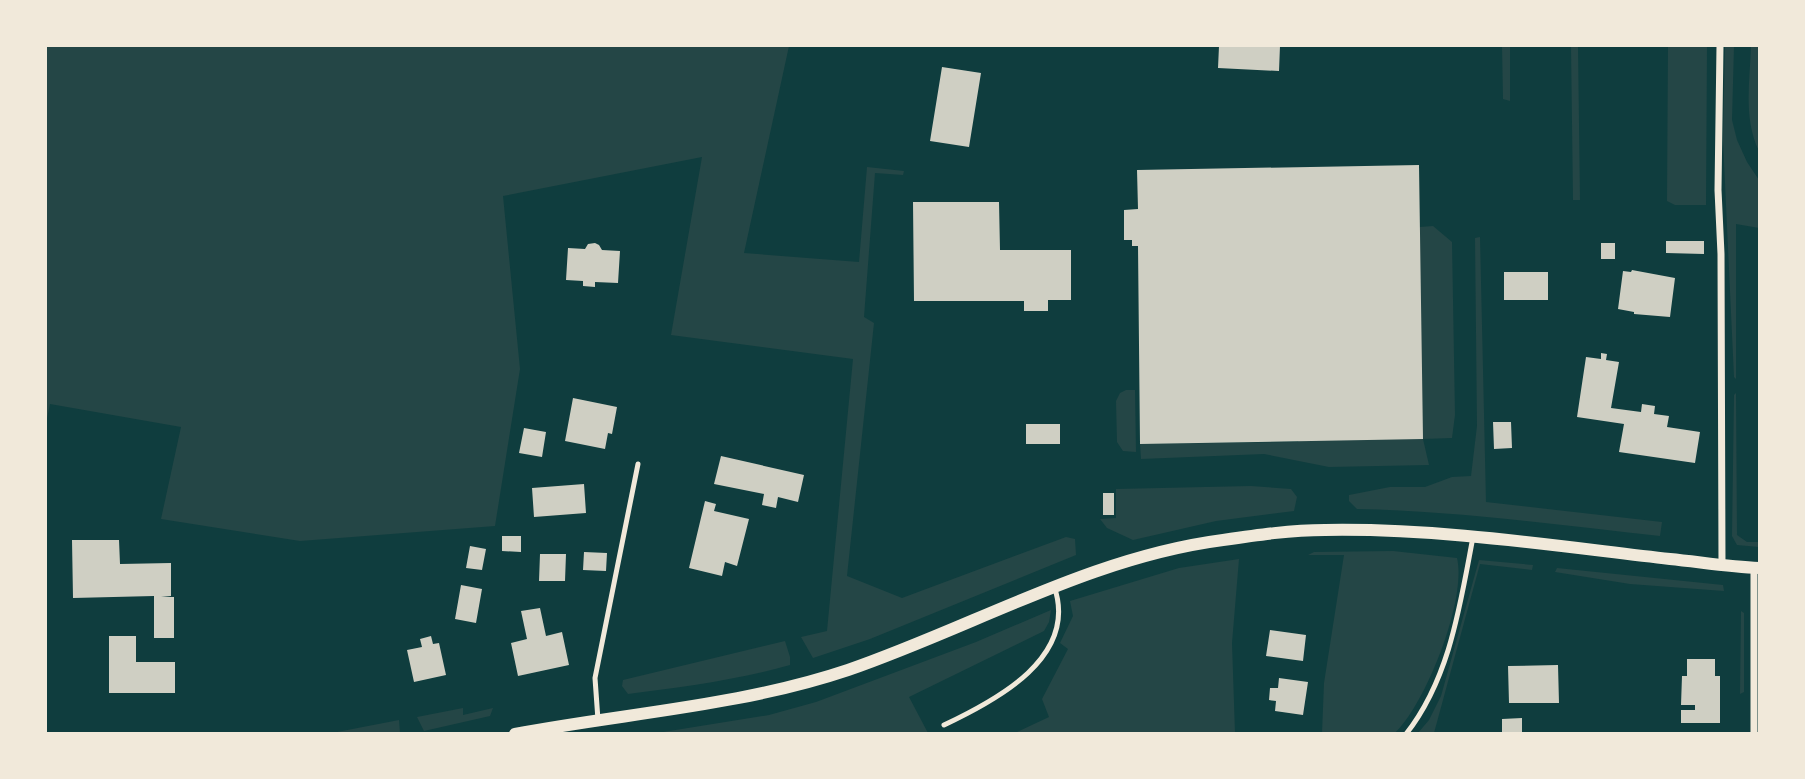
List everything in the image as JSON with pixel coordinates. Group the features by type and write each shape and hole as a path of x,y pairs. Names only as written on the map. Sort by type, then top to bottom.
{"street":[{"path":"1720,46 1718,190 1721,254 1721,564"},
{"path":"515,733 542,731 724,701 808,682 892,653 1054,586 1166,552 1218,540 1325,530 1473,537 1756,568 1754,733"}],"lane":[{"path":"598,720 595,678 638,464"},
{"path":"1406,733 1419,717 1443,667 1462,596 1473,537"},
{"path":"944,725 1003,695 1041,660 1057,629 1060,615 1054,586"}],"shaded area":[{"path":"46,46 789,46 744,253 859,262 867,167 904,171 903,175 875,173 864,317 874,323 847,576 902,598 1066,537 1075,539 1076,555 870,639 813,658 801,637 827,631 853,359 671,335 702,157 503,196 520,369 495,526 300,541 161,519 181,427 50,404 46,423"},
{"path":"1502,46 1510,46 1510,101 1503,99"},
{"path":"1571,46 1578,46 1580,200 1573,200"},
{"path":"1668,46 1707,46 1706,205 1675,205 1667,201"},
{"path":"1725,46 1734,46 1732,120 1737,140 1759,180 1759,228 1736,224 1736,379 1723,140"},
{"path":"1751,46 1759,46 1759,151 1749,113"},
{"path":"1433,226 1452,242 1455,415 1452,438 1423,439 1429,465 1329,467 1264,454 1141,459 1140,444 1298,442 1420,227"},
{"path":"1480,237 1486,502 1662,522 1660,536 1471,516 1357,509 1349,501 1349,495 1390,487 1425,487 1452,477 1471,476 1477,426 1475,238"},
{"path":"1135,390 1136,452 1123,451 1117,442 1116,401 1120,393"},
{"path":"1736,393 1737,535 1747,542 1759,542 1759,547 1737,545 1732,536"},
{"path":"1251,486 1291,489 1297,497 1294,511 1216,521 1133,540 1107,528 1100,519 1116,518 1116,489"},
{"path":"1393,551 1457,558 1456,599 1431,676 1407,719 1395,733 1322,733 1324,683 1344,555 1308,555 1314,552"},
{"path":"1239,559 1232,643 1235,733 1015,733 1049,717 1042,699 1068,649 1060,643 1073,616 1070,601 1179,568"},
{"path":"1479,560 1533,565 1532,570 1480,564 1434,733 1418,733 1429,720 1441,696"},
{"path":"1557,568 1723,585 1724,591 1630,584 1555,572"},
{"path":"1051,610 1044,631 909,697 928,733 657,733 769,715 816,702 976,642"},
{"path":"1741,611 1744,613 1744,692 1740,694"},
{"path":"785,641 790,665 730,679 628,694 622,686 623,680"},
{"path":"463,708 463,715 493,708 490,716 424,731 417,717"},
{"path":"399,720 400,733 332,733"}],"building":[{"path":"1219,46 1280,46 1279,71 1218,68"},
{"path":"942,67 981,73 969,147 930,141"},
{"path":"1419,165 1423,439 1140,444 1138,246 1132,246 1132,240 1124,240 1124,210 1138,209 1137,170"},
{"path":"913,202 999,202 1000,250 1071,250 1071,300 1048,300 1048,311 1024,311 1024,301 914,301"},
{"path":"1666,241 1704,241 1704,254 1666,253"},
{"path":"595,243 602,250 620,251 618,283 595,282 595,287 583,286 583,281 566,280 568,248 585,249 588,244"},
{"path":"1601,243 1615,243 1615,259 1601,259"},
{"path":"1632,270 1675,278 1670,317 1634,314 1618,309 1623,271"},
{"path":"1504,272 1548,272 1548,300 1504,300"},
{"path":"1601,353 1607,354 1606,360 1619,362 1611,408 1641,412 1642,404 1655,406 1654,414 1669,416 1667,427 1700,432 1695,463 1619,452 1624,424 1577,417 1586,357 1601,359"},
{"path":"573,398 617,407 612,434 608,433 605,449 565,441"},
{"path":"1493,422 1511,422 1512,448 1494,449"},
{"path":"1026,424 1060,424 1060,444 1026,444"},
{"path":"524,428 546,432 542,457 519,453"},
{"path":"721,456 804,475 798,502 778,497 776,508 762,505 764,494 714,484"},
{"path":"584,484 586,513 534,517 532,488"},
{"path":"1103,493 1114,493 1114,515 1103,515"},
{"path":"705,501 716,504 714,511 749,519 737,566 725,562 722,576 689,568"},
{"path":"502,536 521,536 521,552 502,551"},
{"path":"72,540 119,540 120,564 171,563 171,596 161,597 174,597 174,638 154,638 154,596 73,598"},
{"path":"470,546 486,549 482,570 466,568"},
{"path":"584,552 607,553 606,571 583,570"},
{"path":"540,554 566,554 565,581 539,581"},
{"path":"461,585 482,589 476,623 455,619"},
{"path":"540,608 546,636 562,632 569,665 518,676 511,643 527,639 521,611"},
{"path":"1270,630 1306,635 1303,661 1266,656"},
{"path":"109,636 136,636 136,662 175,662 175,693 109,693"},
{"path":"431,636 433,644 439,643 446,675 414,682 407,650 422,647 420,639"},
{"path":"1687,659 1715,659 1715,676 1720,676 1720,723 1681,723 1681,710 1695,710 1695,705 1681,705 1682,676 1687,676"},
{"path":"1558,665 1559,703 1509,703 1508,666"},
{"path":"1279,678 1308,682 1303,715 1275,711 1276,701 1269,700 1270,688 1278,688"},
{"path":"1522,718 1522,734 1502,734 1502,719"}]}
